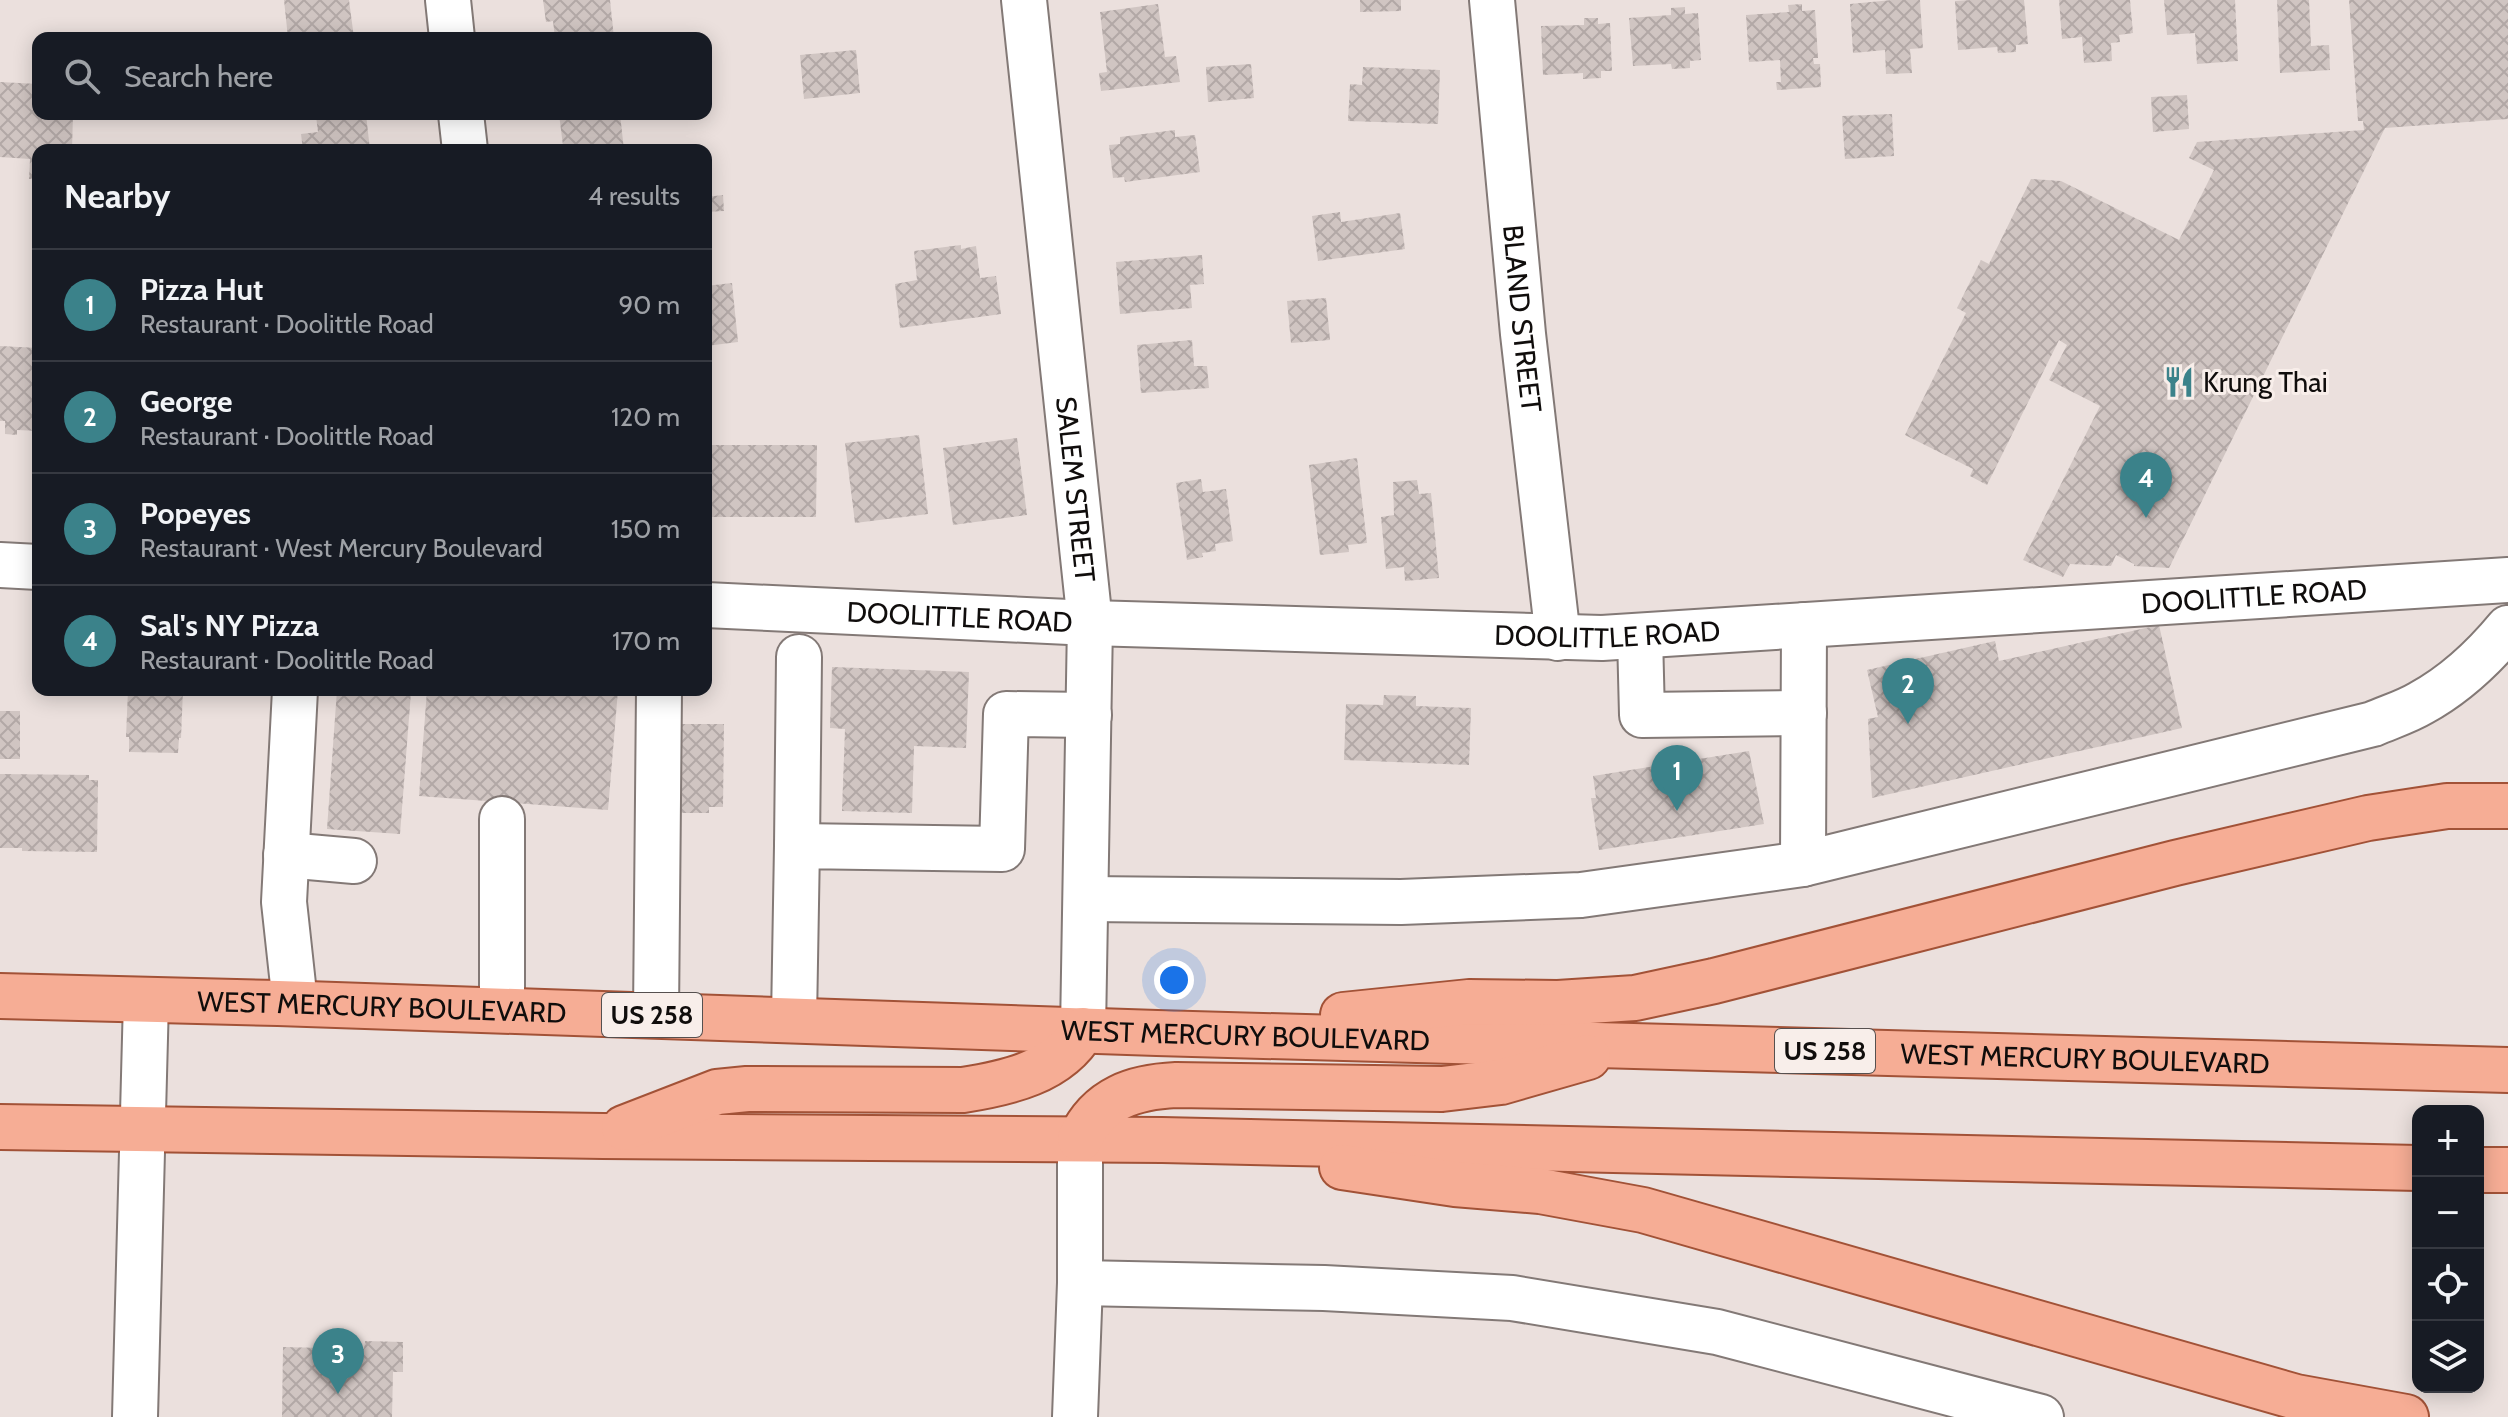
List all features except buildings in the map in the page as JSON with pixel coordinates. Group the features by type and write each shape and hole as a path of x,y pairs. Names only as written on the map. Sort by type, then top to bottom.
{"main road":[{"path":"1157,1033 1469,1002 1558,1003 1635,998 2368,818 2447,806 2508,806"},
{"name":"WEST MERCURY BOULEVARD","path":"0,996 295,1003 1157,1033 2500,1069"},
{"path":"603,1136 717,1092 747,1089 963,1090 998,1084 1034,1072 1063,1055 1075,1044 1083,1030"},
{"path":"1080,1139 1092,1118 1103,1107 1129,1091 1145,1088 1176,1085 1471,1087 1501,1082 1629,1046"},
{"path":"0,1127 1162,1140 2412,1168"},
{"path":"1162,1140 1455,1184 1540,1191 1643,1210 2296,1397 2406,1417"}],"street":[{"path":"448,0 451,32"},
{"name":"SALEM STREET","path":"1024,0 1090,623 1083,1030"},
{"name":"BLAND STREET","path":"1492,0 1523,334 1558,638"},
{"path":"462,120 464,144"},
{"path":"0,565 32,567"},
{"name":"DOOLITTLE ROAD","path":"712,605 1090,623 1558,638 1640,636 2508,580"},
{"path":"1803,864 1804,625"},
{"path":"1086,899 1475,901 1581,895 1803,864 2373,724 2420,704 2459,677 2508,628"},
{"path":"1640,636 1642,715 1804,713"},
{"path":"794,1020 799,657"},
{"path":"295,696 284,902 295,1003"},
{"path":"656,1015 659,696"},
{"path":"797,846 1002,849 1006,714 1089,715"},
{"path":"502,819 502,1010"},
{"path":"286,855 354,861"},
{"path":"135,1417 146,1000"},
{"path":"1075,1417 1080,1283 1080,1139"},
{"path":"1080,1283 1324,1288 1512,1298 1717,1332 2041,1417"}],"place":[{"name":"Krung Thai","path":"2179,382"},
{"name":"Sal's NY Pizza","path":"2146,518"},
{"name":"George","path":"1908,724"},
{"name":"Pizza Hut","path":"1677,811"},
{"name":"Popeyes","path":"338,1394"}]}
